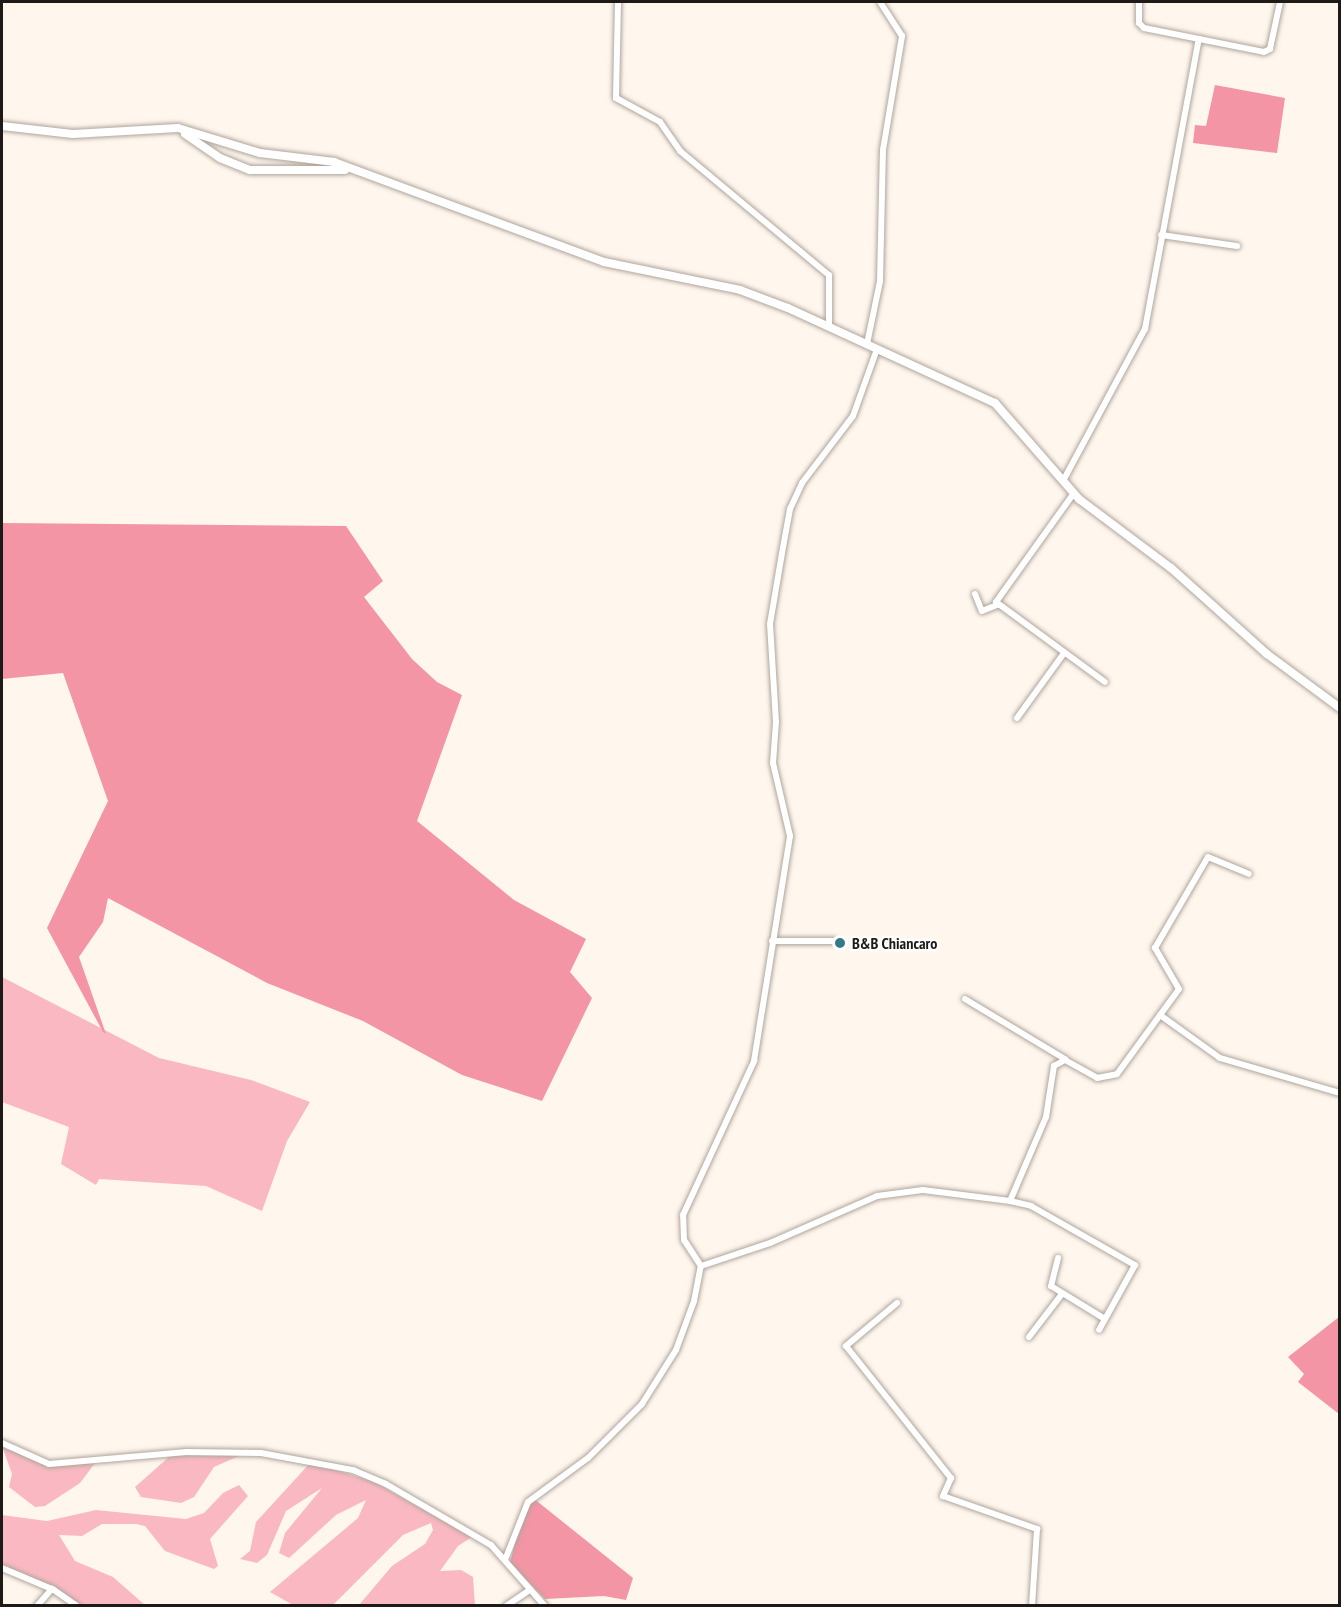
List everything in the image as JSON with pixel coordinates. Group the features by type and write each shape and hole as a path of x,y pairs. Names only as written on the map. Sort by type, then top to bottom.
{"street":[{"path":"618,2 616,98 660,122 683,154 829,275 829,327"},
{"path":"867,344 880,281 882,160 902,36 880,2"},
{"path":"1139,2 1142,27 1268,51 1280,2"},
{"path":"1063,481 1145,329 1198,39"},
{"path":"2,126 73,134 171,128 260,153 315,159 360,172 604,262 740,290 829,327 995,403 1074,492 1171,568 1267,654 1340,708"},
{"path":"171,128 250,170 360,172"},
{"path":"1161,234 1237,246"},
{"path":"505,1560 528,1502 628,1423 659,1380 676,1350 701,1266 684,1240 683,1215 754,1061 790,836 773,770 770,624 776,588 795,499 853,416 877,349"},
{"path":"1074,492 996,599 997,605 1105,682"},
{"path":"975,594 982,611 997,605"},
{"path":"1017,718 1064,653"},
{"path":"965,999 1097,1078 1113,1078 1180,986 1155,948 1208,857 1249,874"},
{"path":"772,942 835,941"},
{"path":"1160,1015 1220,1058 1340,1094"},
{"path":"1010,1201 1046,1117 1054,1066 1065,1060"},
{"path":"701,1266 770,1243 877,1196 923,1190 1010,1201 1030,1206 1136,1265 1099,1330"},
{"path":"1058,1258 1050,1280 1062,1294 1105,1319"},
{"path":"1029,1337 1062,1294"},
{"path":"897,1303 846,1346 951,1478 943,1496 1037,1529 1032,1605"},
{"path":"2,1443 49,1464 64,1465 186,1452 261,1453 327,1463 386,1484 490,1545 545,1605"},
{"path":"2,1568 52,1589 77,1605"},
{"path":"38,1605 52,1589"},
{"path":"506,1605 530,1590"}],"shaded area":[{"path":"1215,85 1285,98 1277,153 1193,143 1195,125 1206,126"},
{"path":"2,523 346,526 383,581 364,597 412,659 437,682 462,695 417,821 514,900 586,939 570,972 592,998 542,1101 462,1075 363,1021 267,983 108,898 103,922 79,957 106,1034 103,1032 47,928 108,801 63,673 2,679"},
{"path":"2,977 159,1058 251,1080 310,1102 287,1141 262,1211 206,1186 99,1179 96,1185 61,1164 69,1127 2,1102"},
{"path":"1339,1317 1339,1414 1298,1382 1304,1374 1288,1357"},
{"path":"2,1446 52,1467 95,1463 80,1483 45,1506 35,1507 9,1487 12,1474"},
{"path":"241,1455 214,1467 194,1497 181,1503 141,1497 135,1487 170,1456"},
{"path":"311,1462 374,1482 472,1537 458,1546 440,1571 461,1570 473,1577 475,1605 359,1605 392,1566 425,1544 433,1530 431,1523 403,1535 333,1605 293,1605 270,1592 358,1518 366,1500 336,1515 289,1558 279,1553 285,1533 322,1488 286,1511 267,1555 257,1563 240,1559 250,1551 256,1522"},
{"path":"239,1485 248,1496 210,1539 218,1566 214,1569 165,1551 145,1526 136,1524 102,1524 82,1536 59,1535 75,1561 113,1577 145,1605 79,1604 48,1584 2,1567 2,1515 47,1521 96,1510 186,1519 204,1513 223,1493"},
{"path":"533,1498 633,1578 626,1600 604,1596 545,1599 510,1563 519,1527"}],"place":[{"name":"B&B Chiancaro","path":"840,943"}]}
